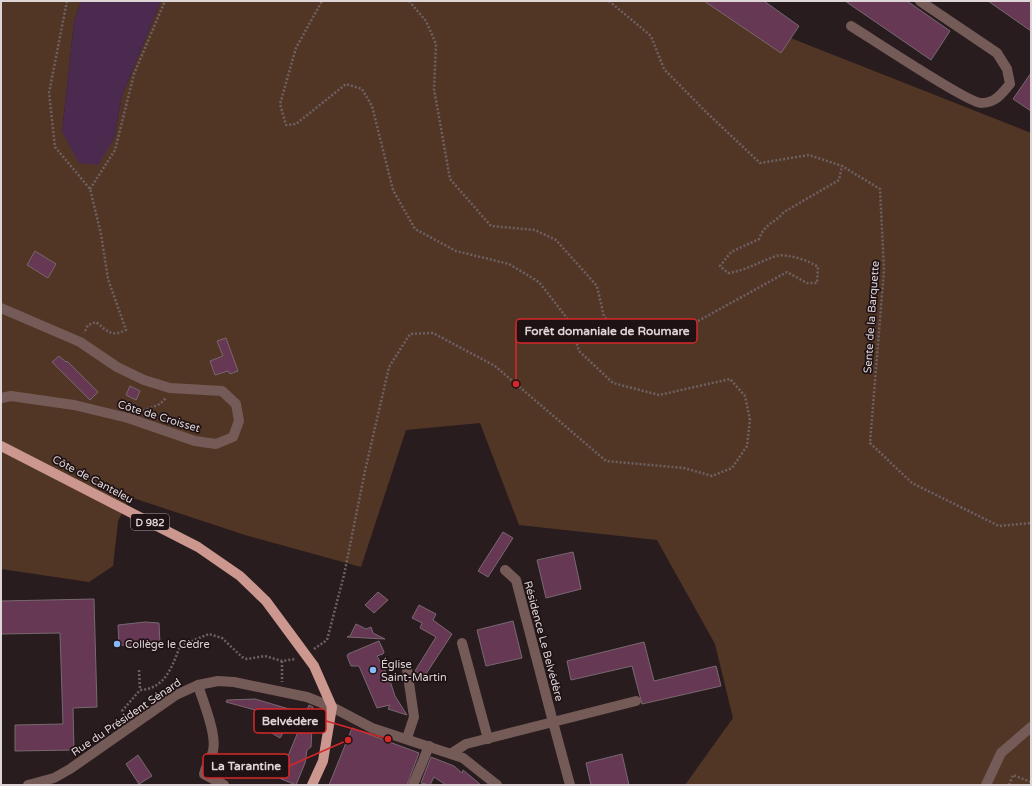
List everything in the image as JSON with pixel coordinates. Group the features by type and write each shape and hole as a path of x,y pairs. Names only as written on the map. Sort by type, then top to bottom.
{"main road":[{"name":"Côte de Canteleu","path":"1,446 198,547 240,576 266,601 306,654 314,666 332,707"},
{"path":"312,785 323,761 328,739 332,707"}],"street":[{"path":"851,26 954,90 980,103 997,100 1010,84 1007,69 997,53 920,1"},
{"name":"Côte de Croisset","path":"1,308 80,342 117,367 144,380 170,388 222,391 236,404 239,421 233,436 216,444 196,441 128,418 74,405 11,396 1,398"},
{"name":"Résidence Le Belvédère","path":"505,570 516,580 570,785"},
{"path":"462,643 488,739"},
{"path":"407,669 414,717 407,738"},
{"name":"Rue du Président Sénard","path":"28,785 54,778 70,769 176,695 198,685 218,681 234,682 307,697 332,707 372,728 452,753 472,764 497,785"},
{"path":"198,685 214,742 213,753 206,764 204,774 224,785"},
{"path":"452,753 466,744 636,701"},
{"path":"986,785 1001,753 1031,727"},
{"path":"413,785 429,746"}],"path":[{"path":"67,1 49,92 55,147 90,189 101,234 108,279 126,330 118,334 108,332 96,322 88,325 80,342"},
{"path":"90,189 115,150 134,74 165,1"},
{"path":"140,690 151,689 163,681 174,662 180,646 209,634 222,638 242,657 247,659 265,656 282,661 294,660 327,640 344,575 364,471 389,367 410,334 433,333 495,366 606,461 684,468 712,476 732,468 747,446 750,420 745,396 730,379 659,395 613,383 579,351 570,322 539,282 509,264 456,251 415,229 393,190 372,106 362,88 346,84 296,124 286,125 280,104 296,48 322,1"},
{"path":"409,1 426,20 436,44 434,89 450,179 491,226 535,230 556,240 597,286 604,317 631,339 680,331 788,272 807,283 817,283 818,267 809,260 778,255 744,270 728,273 720,266 731,252 759,239 763,228 784,212 816,191 839,180 842,166"},
{"name":"Sente de la Barquette","path":"608,1 651,36 664,69 705,111 760,163 809,155 842,166 880,189 884,270 870,443 912,483 999,526 1031,523"},
{"path":"128,418 160,404 167,397 157,384"},
{"path":"282,661 282,691"},
{"path":"127,730 122,711 140,690 140,670"},
{"path":"1009,785 1013,775 1031,782"}],"shaded area":[{"path":"1,1 81,1 74,22 62,132 114,139 122,96 161,1 711,1 727,13 1031,133 1031,785 685,785 733,718 715,644 657,540 519,525 480,423 406,430 361,567 245,535 130,497 118,521 113,566 89,582 1,569"},
{"path":"81,1 161,1 122,96 114,139 98,165 79,163 62,132 74,22"}],"building":[{"path":"704,1 764,1 799,26 781,53"},
{"path":"845,1 907,1 950,31 931,60"},
{"path":"988,1 1031,1 1031,31"},
{"path":"1031,73 1031,111 1013,99"},
{"path":"35,251 56,264 48,278 27,265"},
{"path":"226,338 238,371 230,374 228,371 215,375 210,361 223,356 217,341"},
{"path":"59,356 66,362 67,361 98,392 90,400 52,362"},
{"path":"130,386 140,391 136,400 126,395"},
{"path":"503,532 513,538 488,577 478,571"},
{"path":"573,552 581,589 546,598 537,560"},
{"path":"378,592 388,600 374,613 365,605"},
{"path":"94,599 97,707 73,708 74,750 15,751 15,725 63,724 60,633 1,634 1,601"},
{"path":"419,605 436,614 433,620 452,634 424,677 415,671 436,637 420,628 422,623 412,618"},
{"path":"513,621 522,658 486,666 477,630"},
{"path":"145,622 159,623 160,644 146,644 147,646 119,645 118,625"},
{"path":"356,624 366,629 371,627 373,633 385,639 347,637 350,636"},
{"name":"Église Saint-Martin","path":"379,641 384,652 383,654 377,656 389,678 395,696 407,715 388,709 390,705 377,708 359,666 351,666 347,656 348,654"},
{"path":"644,642 654,681 716,666 721,686 642,704 632,666 571,680 567,661"},
{"path":"255,699 296,711 280,738 270,732 273,715 226,702 227,700"},
{"path":"309,705 313,707 311,747 307,750 305,763 296,785 279,778"},
{"path":"352,728 419,753 407,785 329,785"},
{"path":"622,754 629,785 591,785 586,763"},
{"path":"138,755 152,776 139,784 126,764"},
{"path":"431,757 454,766 462,773 463,770 481,785 446,785 434,777 430,785 421,783"}],"place":[{"name":"Forêt domaniale de Roumare","path":"516,384"},
{"name":"Collège le Cèdre","path":"117,644"},
{"name":"Église Saint-Martin","path":"373,670"},
{"name":"Belvédère","path":"388,739"},
{"name":"La Tarantine","path":"348,740"}]}
